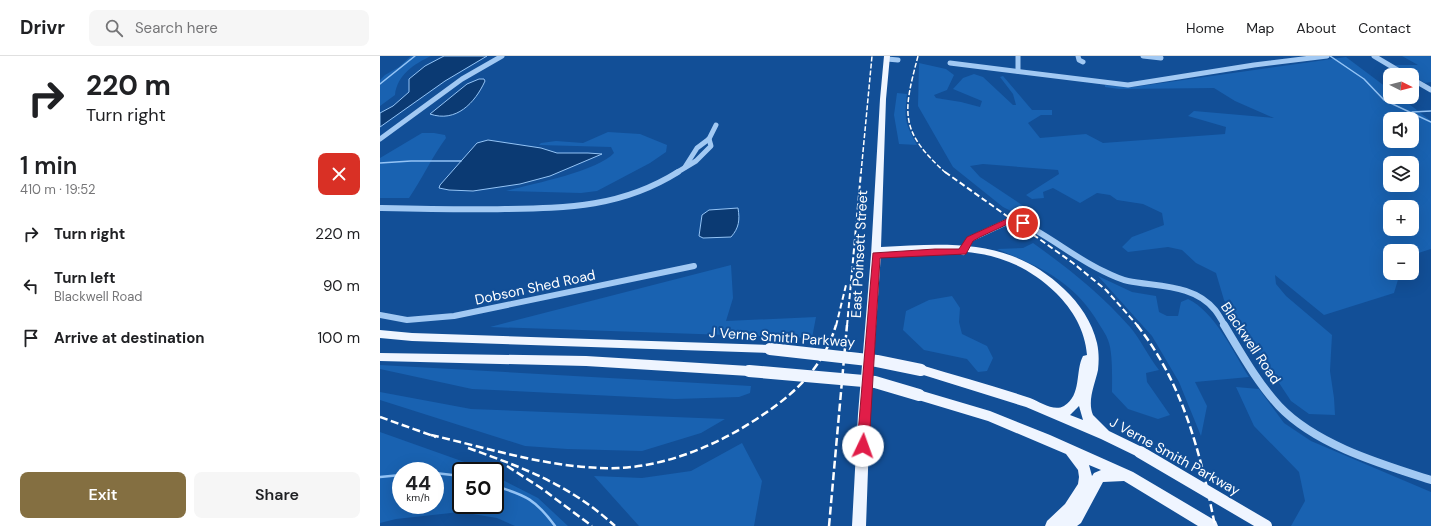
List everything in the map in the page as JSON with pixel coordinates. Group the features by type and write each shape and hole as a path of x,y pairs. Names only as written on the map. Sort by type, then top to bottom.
{"main road":[{"name":"East Poinsett Street","path":"859,526 864,414 876,252 879,169 887,58"},
{"path":"876,252 935,252 963,250 997,253 1026,265 1046,277 1072,303 1085,324 1093,352 1092,377 1085,401 1085,412 1090,422 1105,435"},
{"path":"963,250 994,257 1025,270 1056,293 1076,318 1086,346 1086,372 1079,395 1073,405 1068,410 1056,414"},
{"name":"J Verne Smith Parkway","path":"380,334 412,337 770,349 877,360 921,370 1028,403 1056,414 1140,452 1266,526"},
{"path":"380,357 586,361 749,371 875,382 990,416 1066,448 1128,476 1211,526"},
{"path":"1052,526 1074,505 1081,492 1086,476 1085,469 1080,461 1066,448"},
{"path":"1067,526 1076,518 1099,477 1105,475 1128,476"}],"street":[{"path":"380,139 453,85 502,56"},
{"path":"1018,56 1018,71"},
{"path":"1078,56 1079,60 1083,62"},
{"path":"1143,56 1161,58"},
{"path":"950,63 1109,83 1137,84 1262,64 1326,56"},
{"path":"1374,56 1394,68"},
{"path":"887,58 898,60"},
{"path":"1419,83 1431,90"},
{"path":"380,208 443,210 563,208 582,206 626,197 654,185 683,170 696,161 711,146 709,139 716,125"},
{"name":"Blackwell Road","path":"963,250 970,239 977,235 1009,221 1016,220 1113,276 1126,280 1174,286 1190,292 1204,300 1215,310 1271,397 1292,418 1320,436 1336,444 1431,480"},
{"name":"Dobson Shed Road","path":"380,315 391,318 414,319 460,316 694,266"}],"shaded area":[{"path":"411,56 431,56 407,71 396,88 395,95 380,106 380,80 385,75 399,67"},
{"path":"444,56 487,56 445,81 380,127 380,113 393,106 409,92 409,79 425,66"},
{"path":"1402,56 1431,56 1431,82 1425,83 1419,80 1419,68 1399,68 1394,65 1418,65"},
{"path":"1346,57 1383,85 1383,104 1409,104 1431,121 1431,249 1419,253 1419,244 1383,244 1383,280 1398,280 1394,293 1324,315 1275,275 1276,284 1286,296 1332,335 1330,371 1335,415 1309,414 1291,401 1224,300 1216,273 1196,263 1182,250 1168,247 1128,252 1122,247 1132,237 1164,225 1162,213 1143,204 1117,200 1110,195 1097,193 1080,203 1053,188 1043,192 1044,198 1032,199 1026,195 1059,174 1058,170 983,164 970,166 980,177 1040,217 1033,222 1003,207 953,167 918,106 919,63 946,69 954,75 947,90 934,95 936,98 980,107 982,101 953,89 963,78 974,74 983,77 1013,105 1016,105 1013,94 1000,77 1003,76 1032,110 1052,110 1052,115 1041,115 1028,123 1040,138 1086,134 1103,143 1225,134 1226,127 1188,116 1194,111 1274,118 1235,101 1214,88 1119,89 1105,87 1105,85 1134,87"},
{"path":"479,79 484,79 485,81 476,97 464,109 448,116 430,114 467,84"},
{"path":"897,93 907,94 906,121 917,145 899,144 894,115"},
{"path":"608,132 640,134 667,145 666,152 650,163 597,191 581,193 506,191 580,171 606,160 614,153 611,147 539,145 541,143 556,141 583,143"},
{"path":"422,133 445,135 446,138 409,198 380,198 380,158"},
{"path":"488,140 541,148 557,153 602,154 550,176 520,184 473,191 439,188 477,143"},
{"path":"738,208 738,224 731,237 703,238 699,236 702,215 709,210"},
{"path":"1033,243 1084,282 1108,303 1138,337 1159,370 1146,373 1147,382 1170,415 1158,419 1128,409 1112,392 1110,345 1105,334 1089,309 1079,297 1055,277 1028,262 997,249 1023,248"},
{"path":"731,265 733,298 726,321 816,317 812,338 490,327"},
{"path":"1098,276 1132,292 1156,296 1159,312 1167,316 1178,316 1181,302 1188,299 1207,313 1223,334 1249,377 1195,382 1207,406 1201,436 1179,382 1152,336"},
{"path":"952,296 960,308 959,322 962,334 987,346 993,358 987,371 978,372 967,359 924,350 903,330 906,311 929,300"},
{"path":"380,365 751,386 750,393 739,397 675,399 472,389 380,369"},
{"path":"1236,387 1259,389 1284,423 1311,441 1431,492 1431,526 1291,526 1305,501 1299,472 1254,426"},
{"path":"380,392 471,409 725,419 701,433 642,451 567,449 525,446 380,400"},
{"path":"380,432 464,462 452,462 452,513 444,514 444,462 392,462 392,514 442,514 396,519 380,523"},
{"path":"742,443 762,481 754,526 639,526 594,476 642,478 691,471"},
{"path":"504,481 538,498 568,526 515,526 497,518 472,514 504,514"}],"waterway":[{"path":"380,84 415,56"},
{"path":"1330,56 1364,79 1384,100 1431,122"},
{"path":"1412,112 1431,111"},
{"path":"380,163 411,161 461,161"},
{"path":"444,474 452,475"},
{"path":"380,477 392,476"},
{"path":"504,489 515,492 536,504 555,526"}],"railway":[{"path":"861,173 872,56"},
{"path":"918,56 909,92 909,120 913,133 920,145 945,172"},
{"path":"847,326 861,172"},
{"path":"945,172 1073,263 1106,290 1138,326"},
{"path":"836,326 846,285"},
{"path":"431,435 524,458 571,466 618,468 656,463 693,452 728,436 761,416 786,398 816,366 831,340 836,325"},
{"path":"829,526 847,325"},
{"path":"1137,325 1153,347 1167,371 1178,395 1196,446 1210,499 1215,526"},
{"path":"380,417 436,437"},
{"path":"468,448 546,479 581,499 615,526"},
{"path":"507,466 541,488 592,526"}],"route":[{"path":"863,446 876,255 963,252 970,239 977,235 1009,221 1016,220 1023,223"}]}
